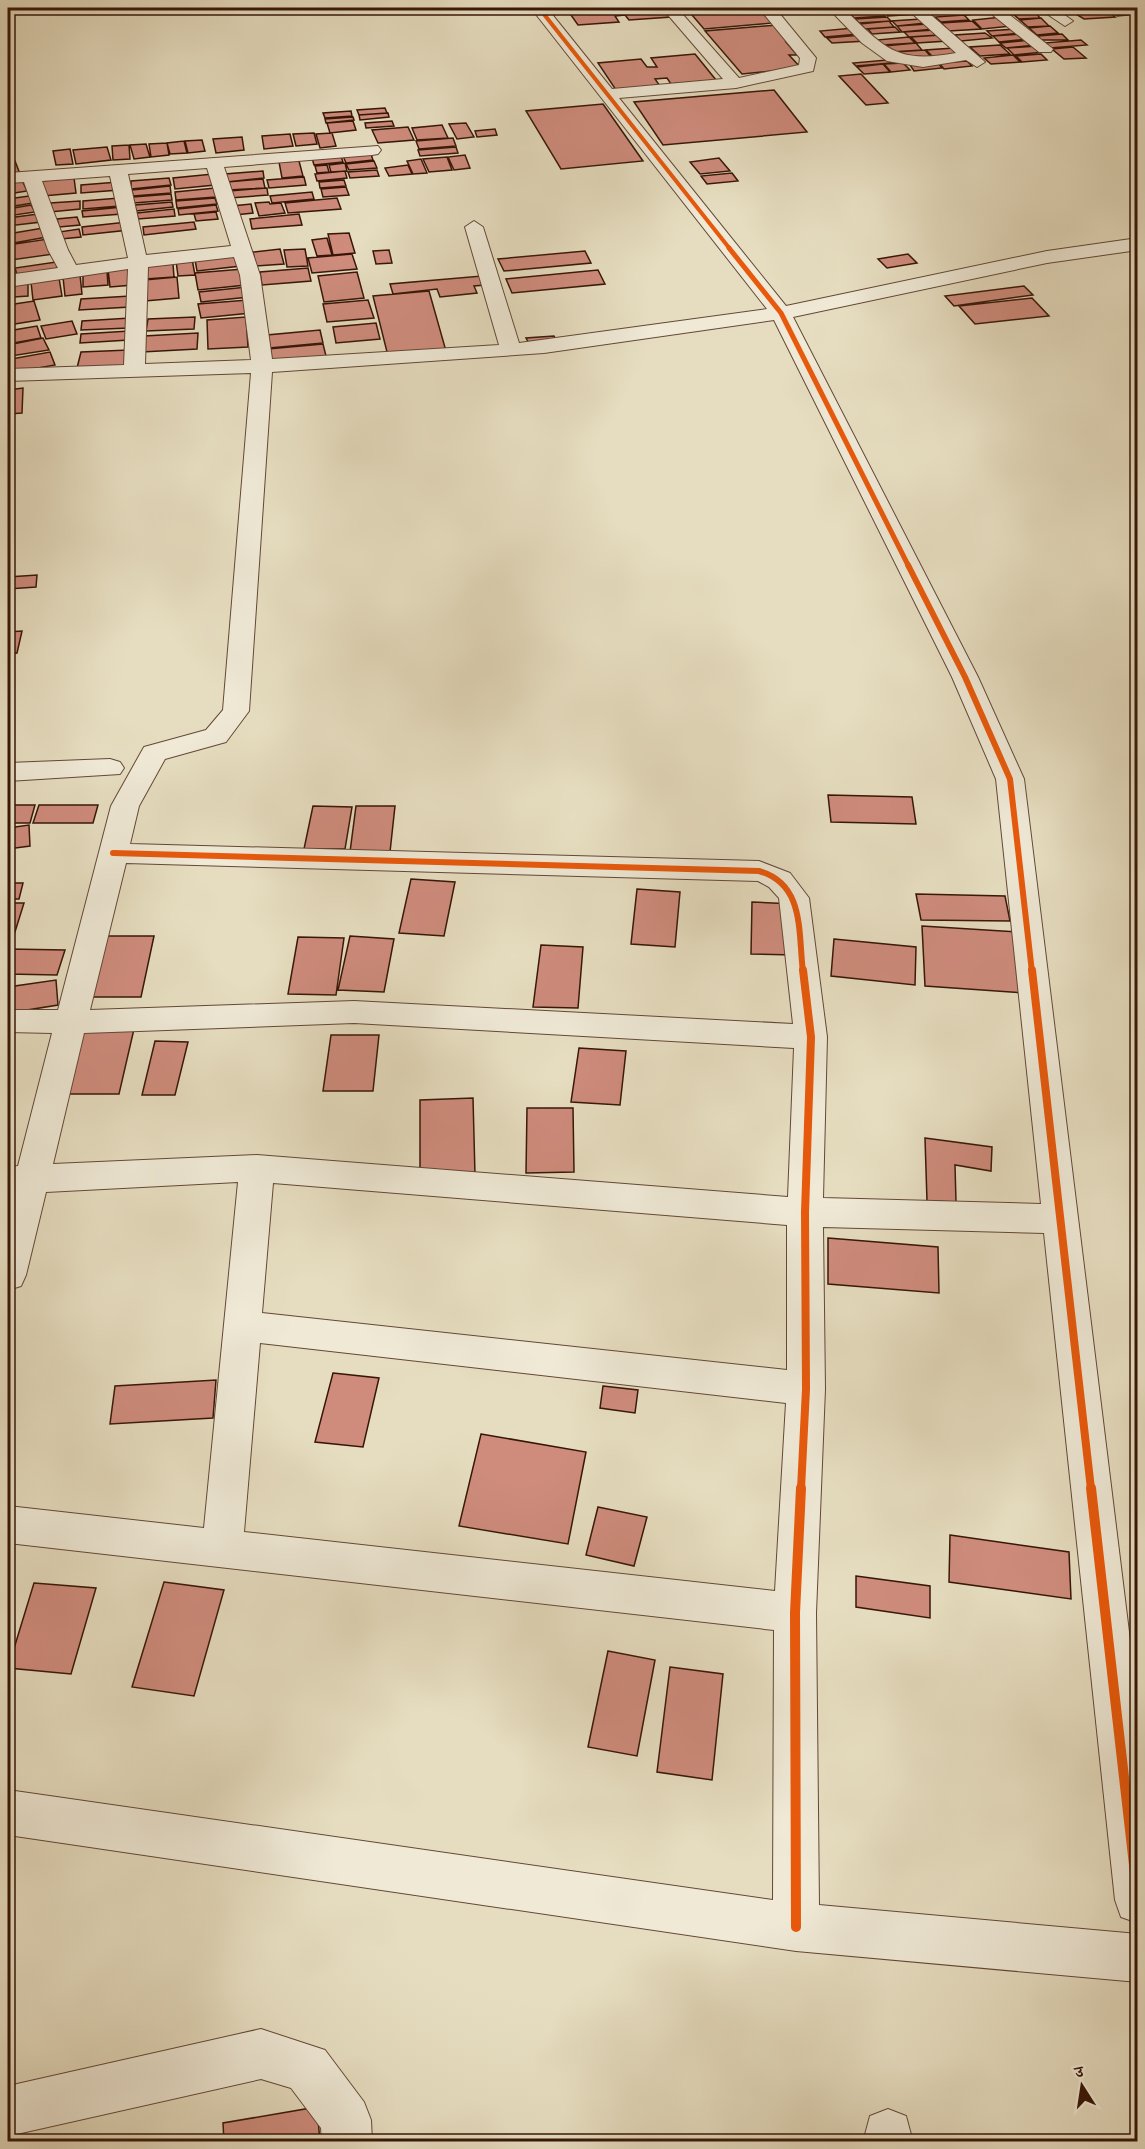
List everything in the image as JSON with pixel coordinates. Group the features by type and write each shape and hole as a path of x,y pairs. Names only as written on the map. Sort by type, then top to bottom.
{"street":[{"path":"539,8 781,313 965,676 1011,778 1058,1219 1137,1900"},
{"path":"669,8 734,82"},
{"path":"608,94 734,82 789,74 807,68 808,58 767,8"},
{"path":"836,8 878,50 896,60 922,62 973,58 914,8"},
{"path":"992,8 1045,49"},
{"path":"1046,8 1065,21"},
{"path":"8,178 372,150"},
{"path":"8,1275 20,1179 71,1022 125,806 154,753 216,736 236,711 241,619 262,366 250,275 214,162"},
{"path":"117,169 125,194 138,262 134,371"},
{"path":"31,176 58,250 70,271"},
{"path":"474,227 511,350"},
{"path":"8,375 262,366 511,350 781,313 930,283 1005,263 1137,244"},
{"path":"8,281 242,250"},
{"path":"8,772 110,768"},
{"path":"113,853 747,871 776,875 784,881 794,898 811,1037 805,1212 806,1389 795,1613 796,1927"},
{"path":"8,1021 71,1022 354,1012 811,1037"},
{"path":"20,1179 256,1168 805,1212 1058,1219"},
{"path":"222,1549 256,1168"},
{"path":"243,1326 806,1389"},
{"path":"8,1525 795,1613"},
{"path":"8,1813 796,1927 1137,1958"},
{"path":"8,2111 261,2055 307,2068 346,2120 347,2142"}],"building":[{"path":"566,8 664,8 671,17 629,20 625,15 615,16 619,22 578,25"},
{"path":"686,8 758,8 772,23 704,29"},
{"path":"912,8 918,14 888,16 882,9"},
{"path":"988,8 994,12 966,15 960,10"},
{"path":"1005,8 1029,8 1034,11 1011,13"},
{"path":"1071,8 1104,8 1115,17 1084,19 1071,11 1075,11"},
{"path":"1106,8 1135,8 1138,14 1117,16"},
{"path":"879,9 885,16 854,18 849,12"},
{"path":"1035,12 1040,18 1019,19 1013,14"},
{"path":"964,15 969,20 941,22 935,17"},
{"path":"887,17 891,21 859,23 855,19"},
{"path":"1002,17 1012,26 982,29 973,20"},
{"path":"1041,18 1049,26 1028,27 1020,20"},
{"path":"921,19 926,23 897,26 892,21"},
{"path":"889,21 894,27 865,29 860,24"},
{"path":"972,21 981,29 949,31 941,23"},
{"path":"928,24 934,29 902,32 897,26"},
{"path":"777,25 792,42 786,42 797,55 789,55 801,68 742,74 705,31"},
{"path":"1050,26 1058,33 1037,35 1029,28"},
{"path":"895,27 900,32 872,34 868,29"},
{"path":"854,28 859,34 825,37 820,31"},
{"path":"1016,29 1021,33 992,36 987,31"},
{"path":"934,30 939,35 909,37 904,32"},
{"path":"985,33 992,38 961,41 955,35"},
{"path":"1023,34 1029,39 999,42 993,36"},
{"path":"1062,34 1068,40 1041,40 1038,36"},
{"path":"861,35 866,41 832,43 827,38"},
{"path":"941,35 947,41 917,43 911,37"},
{"path":"909,37 915,43 882,45 877,40"},
{"path":"1030,40 1036,45 1006,48 1000,43"},
{"path":"1081,40 1087,45 1050,48 1044,43"},
{"path":"916,43 922,50 891,52 884,46"},
{"path":"1000,45 1010,54 980,56 970,47"},
{"path":"1037,46 1044,52 1014,55 1007,48"},
{"path":"1073,47 1086,58 1064,59 1052,49"},
{"path":"954,48 962,55 934,58 926,50"},
{"path":"925,50 932,58 903,60 895,52"},
{"path":"695,54 716,80 671,84 667,78 655,79 660,86 616,90 598,63 641,59 647,67 657,67 651,58"},
{"path":"1041,54 1047,60 1022,62 1016,56"},
{"path":"1013,55 1020,62 991,64 984,58"},
{"path":"887,60 891,63 856,66 853,63"},
{"path":"967,61 972,66 944,69 939,63"},
{"path":"903,63 910,70 891,72 884,64"},
{"path":"938,63 942,68 914,71 910,65"},
{"path":"883,64 890,72 864,74 857,67"},
{"path":"861,74 888,103 866,105 839,76"},
{"path":"774,90 807,132 663,145 634,102"},
{"path":"603,104 643,161 561,169 526,111"},
{"path":"385,108 387,113 359,115 357,110"},
{"path":"351,111 352,116 325,118 323,113"},
{"path":"388,113 389,117 360,120 359,115"},
{"path":"353,117 354,120 326,123 325,119"},
{"path":"353,121 356,130 330,133 327,123"},
{"path":"392,121 394,126 366,128 365,123"},
{"path":"466,123 474,137 457,139 449,124"},
{"path":"442,125 448,138 417,140 412,128"},
{"path":"408,127 414,140 378,143 372,130"},
{"path":"495,129 497,135 477,137 475,131"},
{"path":"314,133 317,144 296,146 293,134"},
{"path":"332,133 336,146 320,148 316,134"},
{"path":"290,134 293,146 264,149 262,136"},
{"path":"242,137 244,150 216,153 213,139"},
{"path":"453,138 456,146 419,149 416,141"},
{"path":"202,140 205,151 188,153 185,141"},
{"path":"184,141 187,153 170,154 167,143"},
{"path":"167,143 169,155 151,157 149,144"},
{"path":"146,144 150,157 134,159 130,145"},
{"path":"129,145 130,159 113,160 112,146"},
{"path":"107,147 111,160 76,164 73,150"},
{"path":"456,147 458,153 420,156 418,150"},
{"path":"70,149 73,164 56,165 53,151"},
{"path":"371,154 373,160 346,163 343,156"},
{"path":"465,155 470,168 454,170 448,157"},
{"path":"341,156 343,162 314,165 312,158"},
{"path":"447,157 452,170 429,172 423,159"},
{"path":"719,158 730,171 700,174 690,162"},
{"path":"421,159 427,173 413,174 407,161"},
{"path":"8,161 15,161 20,174 8,176"},
{"path":"299,161 303,176 282,178 279,162"},
{"path":"374,161 377,168 349,170 346,164"},
{"path":"345,163 347,171 331,172 329,165"},
{"path":"327,165 329,172 317,173 315,166"},
{"path":"408,165 412,174 389,176 385,168"},
{"path":"377,170 379,176 350,178 348,172"},
{"path":"263,171 264,178 227,182 225,174"},
{"path":"345,171 347,178 317,181 315,174"},
{"path":"732,173 738,181 707,184 701,176"},
{"path":"213,174 215,185 175,189 173,178"},
{"path":"304,177 306,185 269,188 267,180"},
{"path":"74,178 76,193 43,196 41,181"},
{"path":"169,178 171,185 131,189 131,181"},
{"path":"263,179 265,188 228,190 227,182"},
{"path":"22,180 27,191 8,194 8,182"},
{"path":"344,180 346,186 320,188 319,182"},
{"path":"118,182 119,190 81,193 81,185"},
{"path":"170,186 171,193 133,196 132,190"},
{"path":"346,187 349,195 323,197 321,189"},
{"path":"215,188 216,197 176,200 175,192"},
{"path":"267,188 268,195 230,198 229,191"},
{"path":"312,192 314,199 272,203 270,196"},
{"path":"171,194 172,200 134,203 133,197"},
{"path":"29,196 33,203 8,207 8,199"},
{"path":"119,198 120,206 83,209 83,201"},
{"path":"215,198 217,204 177,208 176,201"},
{"path":"337,198 341,209 288,213 285,203"},
{"path":"80,201 80,209 50,212 50,203"},
{"path":"172,202 173,207 136,211 135,205"},
{"path":"269,202 270,204 281,203 285,213 259,216 255,203"},
{"path":"251,204 253,213 235,215 232,206"},
{"path":"31,205 35,212 8,216 8,209"},
{"path":"216,205 218,211 179,215 178,209"},
{"path":"122,207 122,214 83,217 82,211"},
{"path":"174,209 175,216 138,219 137,213"},
{"path":"216,212 218,219 196,221 194,214"},
{"path":"38,214 41,222 8,226 8,218"},
{"path":"299,214 302,225 252,229 250,219"},
{"path":"77,217 80,225 59,227 57,219"},
{"path":"127,222 129,230 83,235 82,227"},
{"path":"194,222 196,229 144,235 143,227"},
{"path":"43,228 47,237 8,244 8,234"},
{"path":"79,229 81,237 61,239 59,232"},
{"path":"349,233 355,253 333,255 328,234"},
{"path":"327,238 332,255 317,256 312,240"},
{"path":"48,239 54,254 11,260 8,245"},
{"path":"280,249 284,264 256,266 253,252"},
{"path":"305,249 308,266 287,267 284,250"},
{"path":"389,250 392,263 376,264 373,251"},
{"path":"585,251 591,263 504,271 498,259"},
{"path":"352,254 357,269 312,273 308,258"},
{"path":"908,254 917,263 887,268 878,259"},
{"path":"238,255 241,266 197,271 195,260"},
{"path":"192,259 195,275 178,276 176,261"},
{"path":"56,262 60,271 18,278 15,268"},
{"path":"173,264 174,277 145,279 144,266"},
{"path":"131,267 133,285 110,287 108,269"},
{"path":"308,268 311,281 262,285 260,272"},
{"path":"243,269 246,285 198,290 195,273"},
{"path":"598,270 605,284 512,293 506,279"},
{"path":"107,271 108,285 83,287 83,273"},
{"path":"357,272 364,298 324,302 318,276"},
{"path":"80,275 82,294 65,296 63,277"},
{"path":"482,276 485,285 474,286 477,293 440,297 437,289 393,294 390,284"},
{"path":"177,277 179,298 145,301 144,280"},
{"path":"59,278 62,296 33,300 31,282"},
{"path":"28,283 28,296 14,297 14,284"},
{"path":"1024,286 1033,295 954,306 945,296"},
{"path":"247,287 249,297 201,302 199,292"},
{"path":"429,291 446,351 388,356 373,296"},
{"path":"130,296 130,307 79,310 81,299"},
{"path":"1032,298 1049,316 975,324 959,306"},
{"path":"248,300 251,313 201,318 198,304"},
{"path":"368,300 374,318 327,322 323,304"},
{"path":"34,301 40,320 8,325 8,305"},
{"path":"195,317 194,329 146,331 148,319"},
{"path":"246,317 248,347 208,349 207,320"},
{"path":"130,318 129,328 81,330 82,321"},
{"path":"72,321 77,334 46,339 41,326"},
{"path":"376,323 380,339 336,343 333,327"},
{"path":"37,326 41,338 8,344 8,331"},
{"path":"320,330 323,343 269,348 267,335"},
{"path":"129,331 129,340 80,343 81,334"},
{"path":"198,333 197,349 142,352 144,336"},
{"path":"554,336 558,344 531,347 526,338"},
{"path":"43,338 49,350 11,356 8,345"},
{"path":"323,344 326,356 271,362 268,349"},
{"path":"129,350 126,366 77,368 81,352"},
{"path":"50,352 55,365 16,372 11,359"},
{"path":"23,388 22,413 8,414 8,390"},
{"path":"14,454 12,473 8,473 8,455"},
{"path":"37,575 36,587 8,589 8,577"},
{"path":"22,631 17,653 8,654 8,632"},
{"path":"828,795 912,797 916,824 831,822"},
{"path":"8,805 35,805 30,823 8,823"},
{"path":"39,805 98,805 93,823 33,823"},
{"path":"313,806 352,807 345,849 304,849"},
{"path":"356,806 395,806 390,852 350,852"},
{"path":"29,825 30,846 8,849 8,828"},
{"path":"411,879 455,882 444,936 399,933"},
{"path":"8,883 23,883 19,899 8,899"},
{"path":"637,889 680,892 675,947 631,944"},
{"path":"916,894 1005,896 1010,921 921,920"},
{"path":"752,902 793,904 794,955 751,954"},
{"path":"8,903 24,903 14,935 8,935"},
{"path":"922,926 1018,932 1024,993 925,986"},
{"path":"104,936 154,936 141,997 89,997"},
{"path":"350,936 394,939 384,992 338,990"},
{"path":"298,937 344,938 336,995 288,994"},
{"path":"834,939 916,947 915,985 831,976"},
{"path":"541,945 583,947 578,1008 533,1007"},
{"path":"8,949 65,950 57,975 8,974"},
{"path":"56,980 58,1005 8,1013 8,987"},
{"path":"84,1029 134,1029 119,1094 67,1094"},
{"path":"331,1035 379,1035 373,1091 323,1091"},
{"path":"155,1041 188,1042 175,1095 142,1095"},
{"path":"579,1048 626,1051 620,1105 571,1102"},
{"path":"473,1098 475,1175 420,1177 420,1100"},
{"path":"527,1108 573,1108 574,1172 526,1173"},
{"path":"925,1138 992,1147 991,1171 955,1165 956,1202 927,1201"},
{"path":"828,1238 938,1247 939,1293 828,1284"},
{"path":"333,1373 379,1378 363,1447 315,1442"},
{"path":"216,1380 213,1418 110,1424 115,1386"},
{"path":"603,1386 638,1390 635,1413 600,1408"},
{"path":"481,1434 586,1452 568,1544 459,1526"},
{"path":"598,1507 647,1517 634,1566 586,1555"},
{"path":"950,1535 1069,1552 1071,1599 949,1582"},
{"path":"856,1576 930,1586 930,1618 856,1607"},
{"path":"164,1582 224,1590 194,1696 132,1687"},
{"path":"34,1583 96,1588 71,1674 8,1668"},
{"path":"608,1651 655,1660 637,1756 588,1747"},
{"path":"670,1667 723,1674 712,1780 657,1772"},
{"path":"317,2107 320,2142 224,2142 223,2123"}],"cycle path":[{"path":"539,8 781,313 965,677 1010,779 1138,1900"},
{"path":"113,853 759,871 784,883 794,898 811,1037 805,1212 806,1389 795,1613 796,1927"}]}
